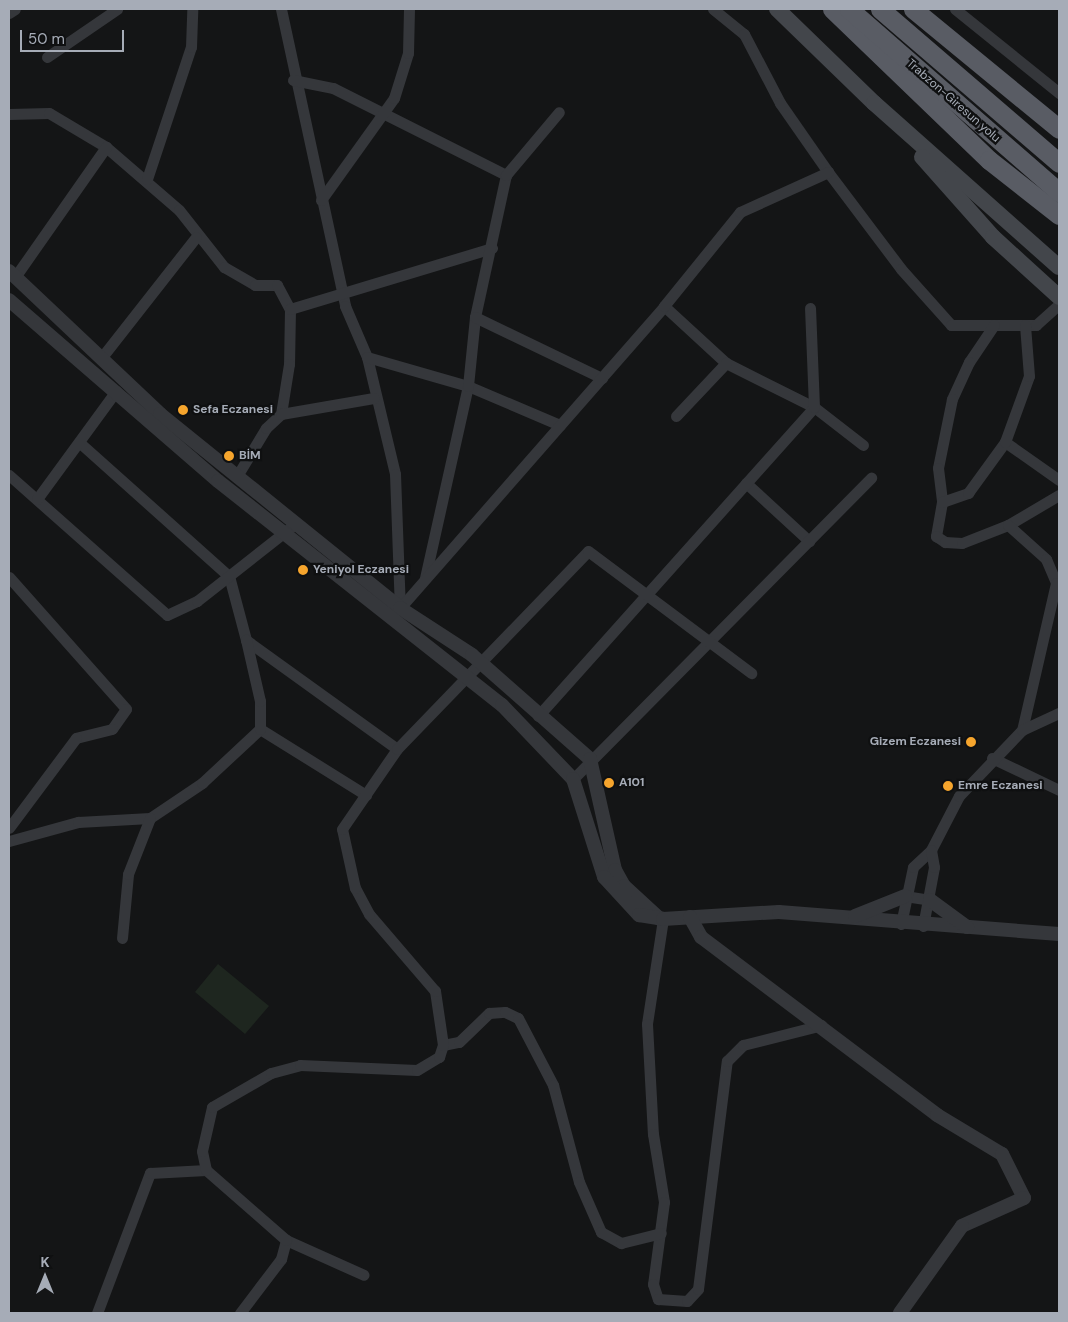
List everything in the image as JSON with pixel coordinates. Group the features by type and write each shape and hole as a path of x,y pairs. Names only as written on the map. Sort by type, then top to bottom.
{"highway":[{"path":"832,9 989,160 1059,215"},
{"name":"Trabzon-Giresun yolu","path":"849,9 956,106 1059,192"},
{"name":"Trabzon-Giresun yolu","path":"880,9 968,89 1059,163"},
{"path":"913,9 1059,129"}],"main road":[{"path":"777,9 874,103 1059,267"},
{"path":"874,103 993,237 1059,297"}],"street":[{"path":"9,13 15,9"},
{"path":"48,57 117,9"},
{"path":"147,179 191,47 192,9"},
{"path":"281,9 293,80 342,292 367,356 374,398 395,474 400,608"},
{"path":"321,200 385,112 408,53 409,9"},
{"path":"713,9 744,34 780,103 828,172 902,269 952,325 1036,325 1059,304"},
{"path":"955,9 1059,93"},
{"path":"293,80 333,88 385,112 506,175"},
{"path":"9,114 49,112 106,147 147,179 179,210 196,237 232,271 255,285 277,285 290,309 289,364 281,414"},
{"path":"425,580 468,386 475,317 492,248 506,175 559,112"},
{"path":"106,147 12,274 102,357 160,414 400,608 478,661 590,760 615,870 624,886 661,919"},
{"path":"400,608 664,306 740,212 828,172"},
{"path":"102,357 196,237"},
{"path":"290,309 492,248"},
{"path":"9,300 284,533 502,705 573,779 604,876 639,915 661,919 779,912 924,926 1059,934"},
{"path":"664,306 726,363 814,407 863,444"},
{"path":"538,716 814,407 810,308"},
{"path":"475,317 602,378"},
{"path":"994,325 969,362 952,399 938,468 942,502 936,536 945,542 962,543 1008,525 1059,495"},
{"path":"942,502 968,493 1005,442 1029,376 1025,325"},
{"path":"367,356 468,386 560,425"},
{"path":"676,416 726,363"},
{"path":"37,499 80,443 116,391"},
{"path":"236,476 266,428 281,414 374,398"},
{"path":"1005,442 1059,480"},
{"path":"9,840 78,822 150,818 202,783 260,729 260,701 229,576 80,443"},
{"path":"9,475 167,615 197,601 295,524"},
{"path":"573,779 590,760 710,644 871,478"},
{"path":"746,483 809,541"},
{"path":"1008,525 1046,559 1056,584 1022,730"},
{"path":"364,1275 286,1240 206,1170 202,1151 205,1124 212,1107 226,1094 271,1073 300,1065 418,1070 439,1057 443,1045 435,991 369,914 355,888 342,829 397,749 464,675 588,550 710,644 751,673"},
{"path":"9,577 126,709 112,729 76,738 9,828"},
{"path":"246,640 397,749"},
{"path":"901,924 905,896 913,867 931,850 959,796 992,758 1022,730 1059,713"},
{"path":"260,729 366,795"},
{"path":"992,758 1059,790"},
{"path":"122,938 128,874 150,818"},
{"path":"924,926 930,900 934,867 931,850"},
{"path":"849,918 905,896 930,900 970,929"},
{"path":"690,917 701,937 822,1025 937,1115 1002,1154 1024,1198 962,1226 900,1313"},
{"path":"661,919 648,1024 653,1134 664,1202 654,1294 663,1301 687,1301 698,1289 727,1061 744,1045 822,1025"},
{"path":"443,1045 458,1042 489,1013 505,1012 518,1018 553,1085 580,1182 601,1232 621,1243 662,1233"},
{"path":"97,1313 150,1173 206,1170"},
{"path":"240,1313 281,1259 286,1240"}],"shaded area":[{"path":"218,964 269,1006 245,1034 195,992"}],"place":[{"name":"Sefa Eczanesi","path":"183,410"},
{"name":"BİM","path":"229,456"},
{"name":"Yeniyol Eczanesi","path":"303,570"},
{"name":"Gizem Eczanesi","path":"971,742"},
{"name":"A101","path":"609,783"},
{"name":"Emre Eczanesi","path":"948,786"}]}
